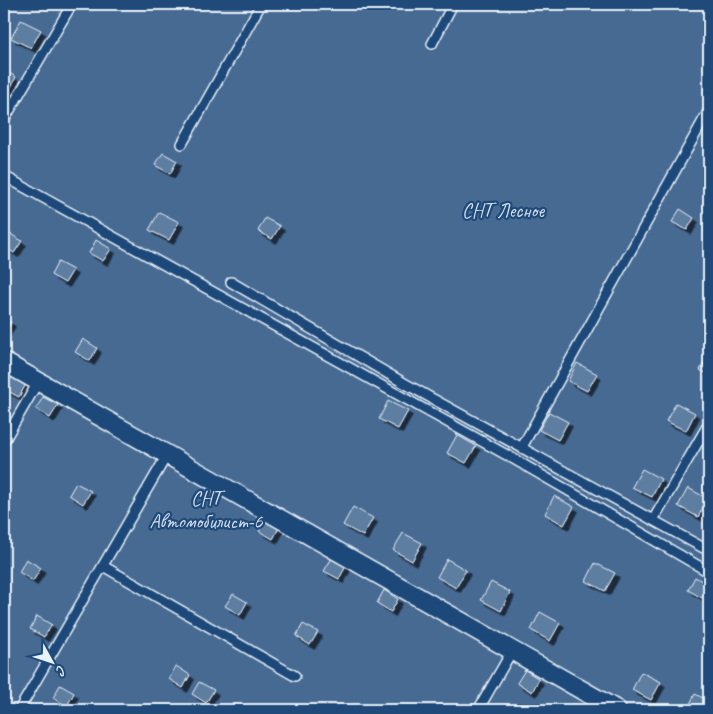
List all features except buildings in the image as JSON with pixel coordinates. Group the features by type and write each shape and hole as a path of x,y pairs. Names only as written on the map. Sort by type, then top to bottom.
{"street":[{"path":"4,362 617,710"}],"lane":[{"path":"4,120 72,4"},
{"path":"182,144 261,4"},
{"path":"432,44 453,4"},
{"path":"522,447 709,110"},
{"path":"4,176 504,453 709,572"},
{"path":"231,282 404,382 709,551"},
{"path":"4,442 38,382"},
{"path":"653,520 709,423"},
{"path":"19,710 167,455"},
{"path":"103,566 296,676"},
{"path":"478,710 512,651"}],"green space":[{"path":"4,4 709,4 709,710 4,710"}],"park label":[{"name":"СНТ Лесное","path":"503,210"},
{"name":"СНТ Автомобилист-6","path":"206,510"}]}
